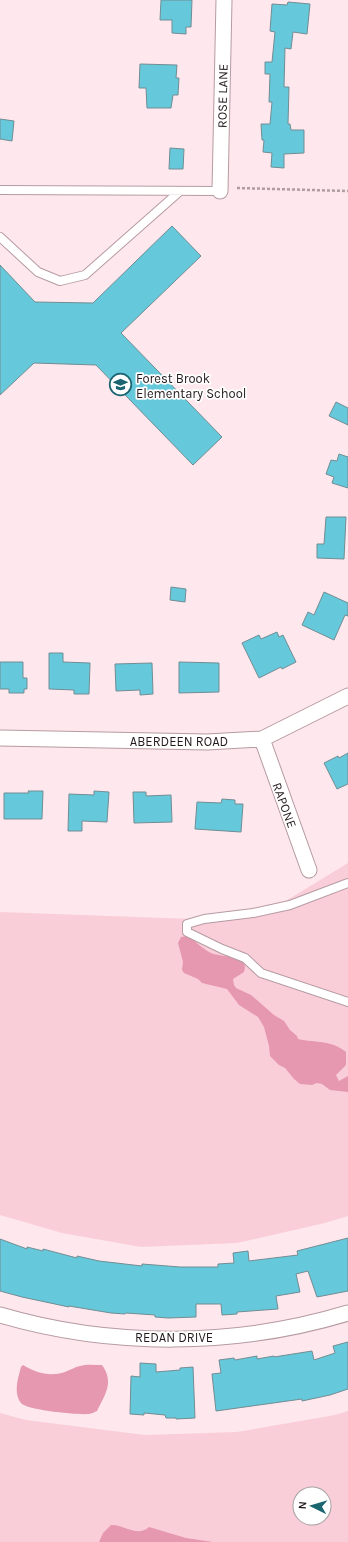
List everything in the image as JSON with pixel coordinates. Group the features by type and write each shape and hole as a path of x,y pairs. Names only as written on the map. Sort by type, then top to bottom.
{"street":[{"name":"ROSE LANE","path":"220,191 224,0"},
{"name":"ABERDEEN ROAD","path":"0,738 207,742 262,739 348,696"},
{"name":"RAPONE","path":"262,739 309,870"},
{"name":"REDAN DRIVE","path":"0,1315 51,1328 95,1334 188,1339 268,1332 348,1314"}],"lane":[{"path":"0,190 220,191"},
{"path":"0,237 38,272 60,281 85,275 179,192"},
{"path":"348,884 290,905 253,913 198,920 187,924 187,932 245,958 261,973 348,1002"}],"path":[{"path":"237,188 348,191"}],"shaded area":[{"path":"348,863 348,1216 325,1223 237,1243 141,1247 62,1233 0,1215 0,912 192,919 261,916"},
{"path":"187,936 211,953 239,959 243,962 245,966 244,972 233,979 236,988 251,995 274,1015 284,1021 298,1039 335,1045 346,1052 346,1065 336,1075 339,1081 348,1076 348,1092 330,1090 322,1084 317,1083 312,1085 300,1084 285,1068 279,1065 270,1056 264,1027 258,1017 239,1005 227,989 202,983 198,979 184,973 182,970 183,962 178,943 181,937"},
{"path":"23,1365 38,1372 54,1374 65,1372 83,1365 102,1365 108,1378 107,1389 97,1411 90,1414 64,1413 25,1406 21,1403 17,1395 18,1381 21,1367"},
{"path":"348,1411 348,1542 0,1542 0,1413 26,1420 145,1435 237,1432 335,1415"},
{"path":"111,1525 116,1525 135,1531 144,1530 149,1527 186,1538 213,1542 99,1542 103,1533"}],"building":[{"path":"161,0 192,0 191,27 186,27 186,34 172,33 172,20 160,20"},
{"path":"288,2 310,4 307,34 293,32 291,49 285,48 284,87 289,87 288,124 290,124 291,130 304,130 304,153 284,154 284,168 271,167 272,153 263,152 264,140 262,140 261,124 270,124 272,102 269,102 270,74 265,74 265,62 272,62 275,32 270,31 272,4 287,5"},
{"path":"140,64 177,65 176,78 179,78 178,95 173,95 171,108 147,108 146,88 139,88"},
{"path":"0,119 14,121 12,141 0,139"},
{"path":"170,148 184,149 183,169 169,169"},
{"path":"172,226 201,256 121,333 222,437 193,465 96,365 34,363 0,395 0,265 35,302 93,303"},
{"path":"336,402 348,408 348,425 329,416"},
{"path":"339,454 348,457 348,488 332,483 334,477 326,474 331,460 337,461"},
{"path":"326,517 346,517 344,559 317,558 317,544 324,544"},
{"path":"171,587 186,589 185,602 170,600"},
{"path":"324,592 348,603 348,616 345,615 334,640 302,625 308,612 314,615"},
{"path":"277,632 279,637 283,635 296,662 282,669 281,667 259,678 242,643 259,635 261,639"},
{"path":"49,653 63,653 63,662 90,663 89,694 74,694 74,690 49,689"},
{"path":"0,662 23,662 23,678 27,678 27,689 24,689 24,693 9,693 9,689 0,689"},
{"path":"179,662 219,663 219,692 179,693"},
{"path":"152,663 153,694 140,695 140,690 116,691 115,664"},
{"path":"348,753 348,784 337,789 324,763"},
{"path":"28,791 43,791 42,819 4,819 4,793 29,793"},
{"path":"94,791 109,792 107,822 82,821 82,831 68,831 69,794 94,795"},
{"path":"133,792 146,792 146,796 171,795 172,822 134,823"},
{"path":"222,799 235,800 235,804 243,804 241,832 195,829 197,802 221,803"},
{"path":"348,1238 348,1291 317,1297 308,1271 296,1274 300,1292 276,1296 278,1309 237,1312 237,1314 222,1315 221,1304 196,1304 196,1317 168,1318 155,1317 155,1315 111,1313 69,1307 0,1291 0,1239 27,1249 27,1247 43,1251 43,1249 77,1258 77,1256 99,1261 142,1266 142,1264 180,1267 218,1267 218,1264 234,1263 233,1253 248,1251 249,1261 298,1255 297,1251"},
{"path":"348,1342 348,1389 330,1395 302,1401 302,1399 216,1411 212,1374 221,1373 219,1360 234,1358 235,1360 257,1356 257,1359 312,1351 314,1360 335,1353 333,1346"},
{"path":"140,1363 156,1364 156,1372 180,1370 180,1368 193,1367 195,1418 176,1419 166,1418 165,1415 144,1413 144,1415 130,1414 131,1376 140,1377"}],"place":[{"name":"Forest Brook Elementary School","path":"121,385"}]}
